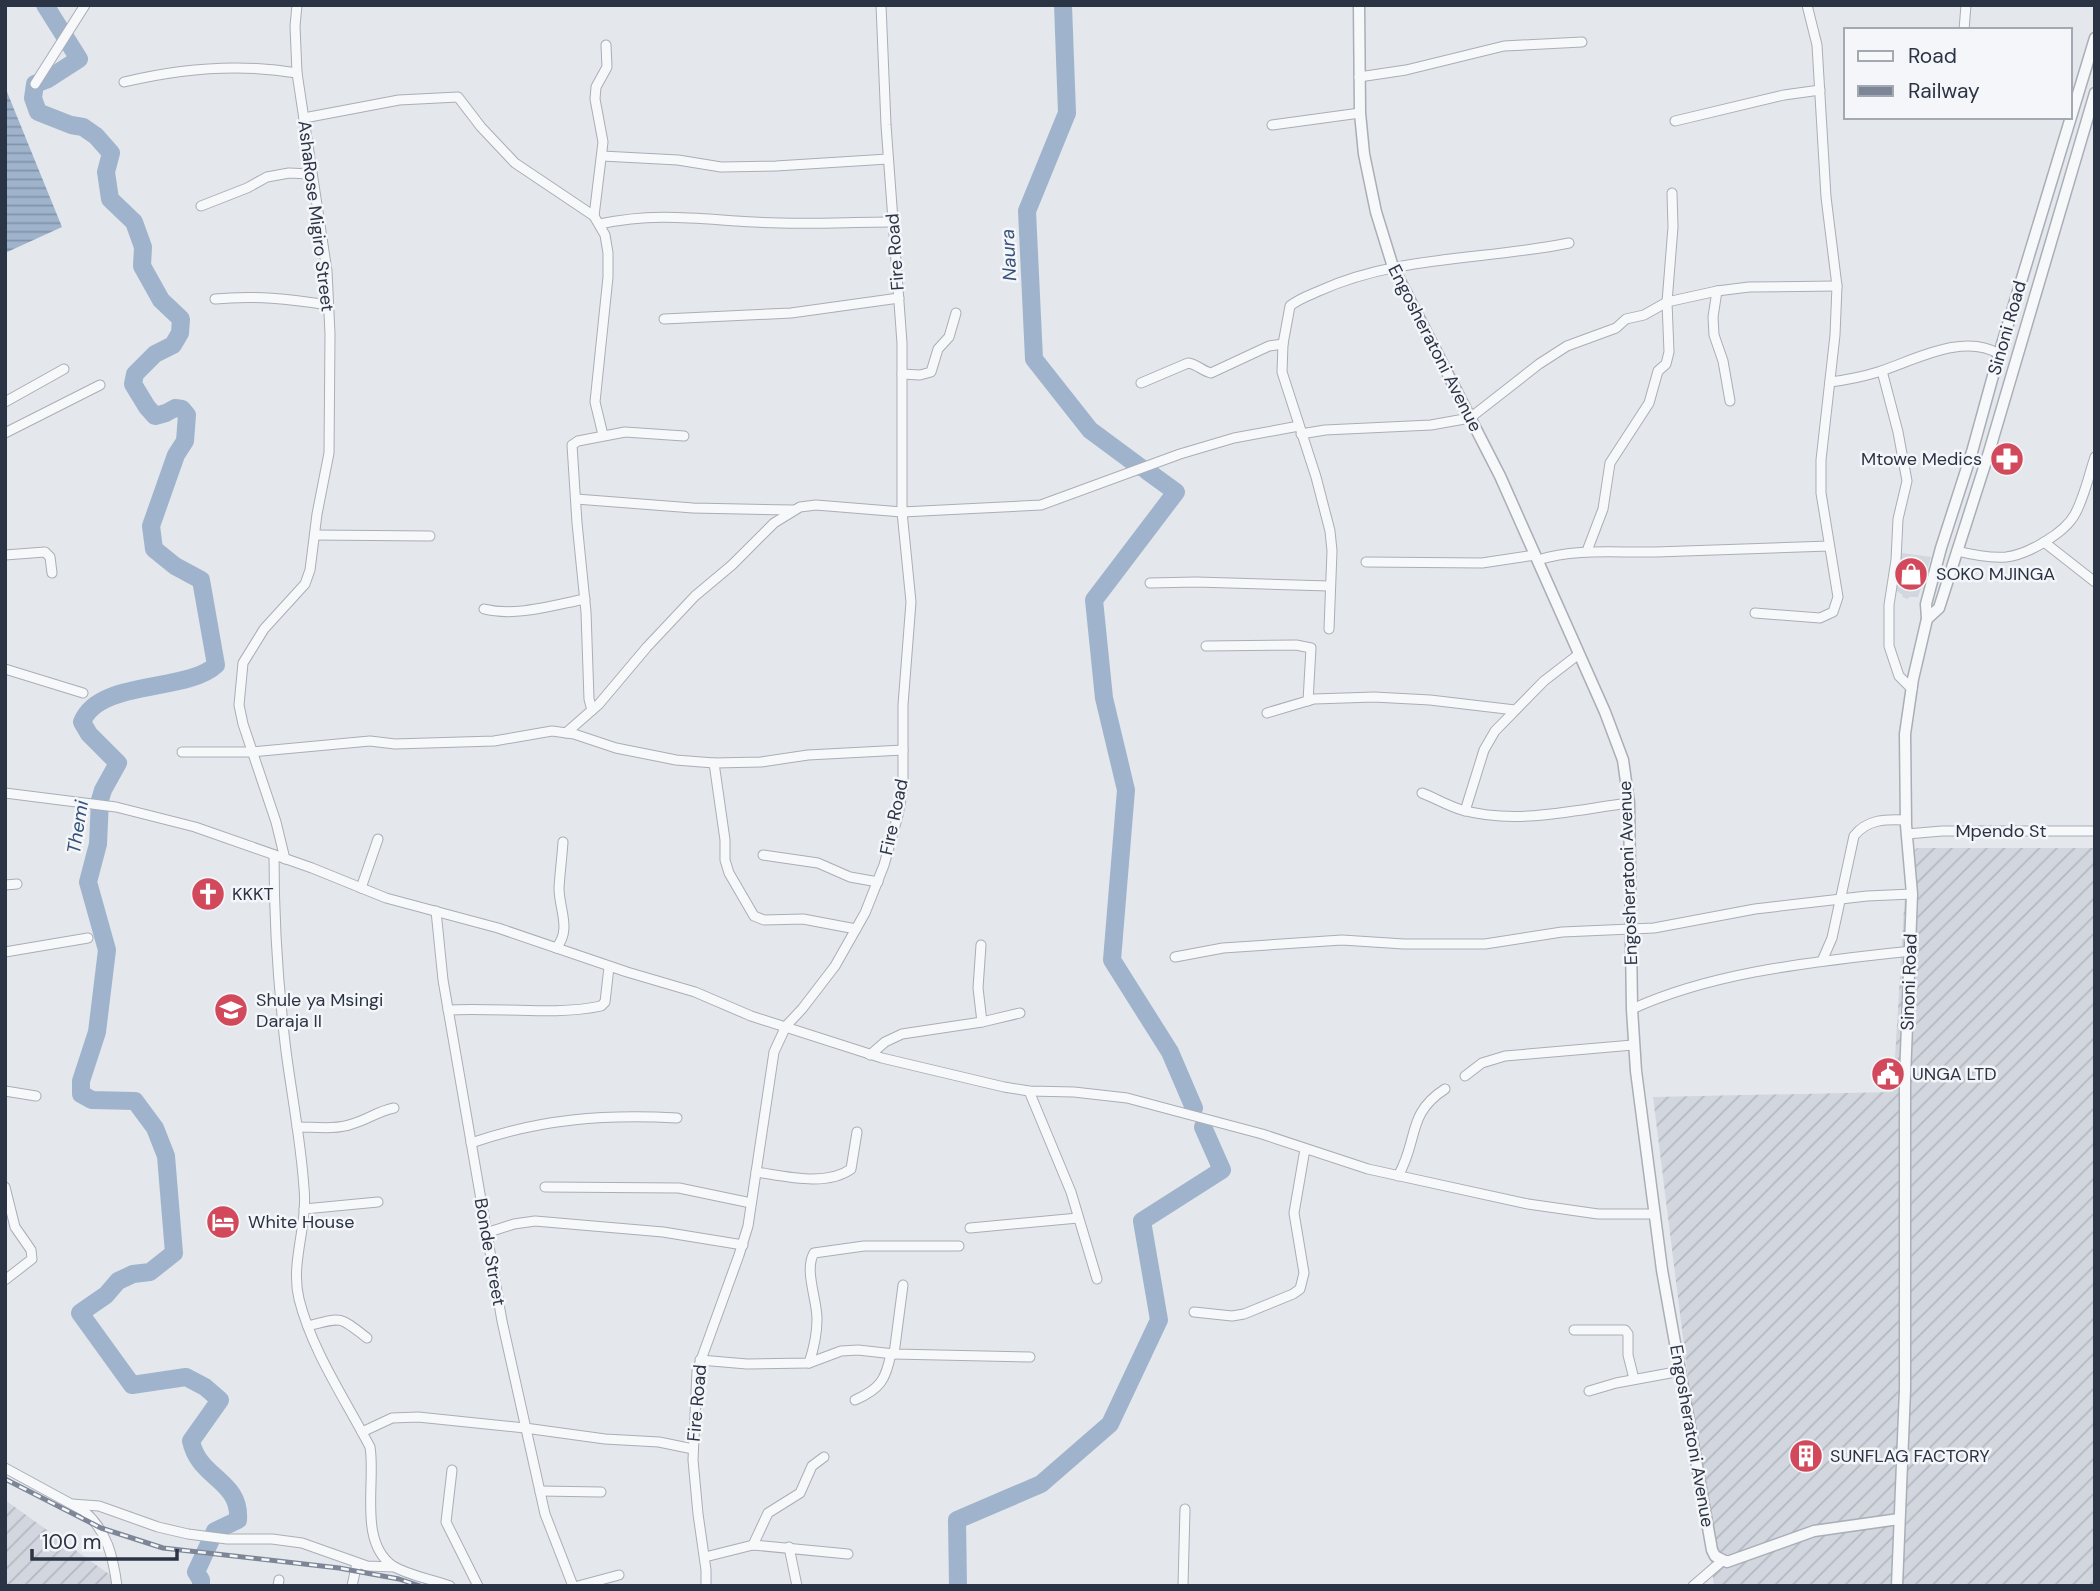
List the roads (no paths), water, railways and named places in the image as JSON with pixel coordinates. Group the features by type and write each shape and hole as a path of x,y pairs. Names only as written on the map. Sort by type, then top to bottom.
{"street":[{"path":"35,84 85,5"},
{"name":"AshaRose Migiro Street","path":"285,859 239,705 243,663 264,629 305,584 310,570 329,453 328,305 323,244 310,174 297,73 295,26 298,5"},
{"name":"Fire Road","path":"706,1586 693,1449 697,1371 743,1245 771,1067 778,1040 786,1026 823,983 856,929 877,883 901,803 911,602 902,512 902,374 881,5"},
{"name":"Engosheratoni Avenue","path":"1359,5 1360,113 1372,194 1393,267 1500,476 1619,746 1629,803 1633,1045 1669,1313 1712,1550 1722,1561"},
{"path":"1755,612 1820,618 1833,612 1837,605 1838,588 1829,546 1821,479 1837,286 1826,197 1817,46 1807,5"},
{"path":"1964,28 1966,5"},
{"name":"Sinoni Road","path":"2072,114 2095,38"},
{"path":"1359,77 1406,70 1504,47 1582,42"},
{"path":"597,220 603,142 595,99 596,87 607,67 606,45"},
{"path":"124,82 221,66 255,67 297,73"},
{"path":"1675,121 1784,95 1820,90"},
{"name":"Sinoni Road","path":"1927,619 1939,608 2095,93"},
{"path":"304,118 399,100 458,97 481,127 516,163 597,220 605,235 608,253 608,277 594,402 603,435"},
{"path":"1272,125 1360,113"},
{"name":"Sinoni Road","path":"1897,1586 1905,1390 1905,1078 1912,894 1906,820 1905,734 1927,619 1926,604 1941,548 2070,119"},
{"path":"602,156 678,160 720,167 888,159"},
{"path":"201,206 279,174 310,174"},
{"path":"1587,551 1603,509 1610,463 1649,403 1658,371 1666,364 1670,352 1667,302 1673,227 1672,193"},
{"path":"597,220 685,216 756,222 893,222"},
{"path":"1329,629 1332,551 1330,531 1282,372 1283,344 1290,306 1330,286 1393,267 1449,258 1516,253 1569,243"},
{"path":"576,499 692,508 794,510 816,505 902,512 1041,505 1180,454 1234,438 1300,430 1432,425 1470,418 1539,363 1567,346 1616,328 1626,319 1644,315 1667,302 1749,287 1837,286"},
{"path":"1717,291 1713,317 1714,335 1725,370 1730,401"},
{"path":"215,299 275,297 328,305"},
{"path":"664,319 791,313 898,298"},
{"path":"902,374 920,375 931,372 938,349 949,337 956,313"},
{"path":"1141,383 1188,363 1194,363 1201,371 1211,373 1269,346 1283,344"},
{"path":"1830,382 1882,371 1964,346 1991,350 1999,355"},
{"path":"5,402 64,369"},
{"path":"1882,371 1907,481 1898,519 1896,560 1889,605 1889,646 1899,676 1912,690"},
{"path":"5,433 100,385"},
{"path":"592,710 572,445 578,440 625,432 684,436"},
{"path":"1957,551 2005,557 2044,542 2066,526 2075,514 2095,457"},
{"path":"566,733 592,710 695,596 732,565 774,523 794,510"},
{"path":"315,535 430,536"},
{"path":"2044,542 2095,582"},
{"path":"1366,562 1482,563 1587,551 1653,552 1829,546"},
{"path":"5,555 45,552 50,556 52,573"},
{"path":"1150,583 1329,586"},
{"path":"484,609 515,611 585,600"},
{"path":"1206,646 1296,645 1311,648 1308,702"},
{"path":"1465,811 1489,740 1544,681 1579,654"},
{"path":"5,669 83,693"},
{"path":"1267,713 1321,699 1405,697 1515,710"},
{"path":"183,752 252,752 370,741 395,744 494,741 552,731 676,760 714,763 902,750"},
{"path":"714,763 725,840 725,860 729,873 754,916 764,920 803,919 856,929"},
{"path":"5,793 116,807 195,827 360,888 498,928 609,967 695,992 751,1016 870,1055 1004,1087 1127,1098 1246,1129 1343,1163 1568,1211 1655,1214"},
{"path":"1422,793 1465,811 1520,817 1629,803"},
{"path":"1822,961 1832,938 1854,836 1861,827 1883,820 1906,820"},
{"name":"Mpendo St","path":"1907,834 1942,831 2095,831"},
{"path":"360,888 378,839"},
{"path":"556,948 563,941 565,933 559,891 563,842"},
{"path":"274,855 276,947 286,1052 304,1188 304,1228 295,1276 307,1326 370,1447 372,1527 386,1559 394,1567"},
{"path":"763,855 818,863 849,877 877,883"},
{"path":"5,885 17,884"},
{"path":"1175,957 1223,948 1333,940 1397,944 1470,944 1562,932 1670,926 1732,912 1912,894"},
{"name":"Bonde Street","path":"436,911 440,961 486,1233 525,1428 548,1525 575,1586"},
{"path":"5,952 88,938"},
{"path":"981,945 978,988 982,1022"},
{"path":"1632,1009 1696,986 1762,971 1910,951"},
{"path":"448,1010 601,1006 605,1002 609,967"},
{"path":"870,1055 885,1042 902,1034 982,1022 1020,1013"},
{"path":"1465,1076 1482,1063 1505,1056 1633,1045"},
{"path":"1398,1176 1408,1155 1421,1109 1446,1089"},
{"path":"5,1091 36,1096"},
{"path":"1029,1091 1063,1170 1097,1279"},
{"path":"297,1127 344,1127 365,1120 378,1111 394,1108"},
{"path":"471,1143 517,1128 552,1121 640,1116 677,1118"},
{"path":"756,1172 835,1178 851,1169 857,1132"},
{"path":"1194,1312 1232,1317 1300,1289 1304,1273 1294,1213 1305,1149"},
{"path":"5,1187 15,1227 31,1250 32,1259 5,1280"},
{"path":"545,1187 679,1188 709,1192 751,1203"},
{"path":"304,1209 378,1202"},
{"path":"970,1228 1078,1218"},
{"path":"486,1233 535,1221 663,1231 743,1245"},
{"path":"809,1363 817,1337 816,1298 811,1268 814,1253 864,1246 959,1246"},
{"path":"855,1400 881,1384 885,1377 892,1354 903,1285"},
{"path":"307,1326 337,1318 346,1320 367,1338"},
{"path":"1574,1330 1625,1330 1628,1334 1628,1355 1634,1379"},
{"path":"700,1360 747,1364 809,1363 841,1351 1030,1357"},
{"path":"1589,1391 1634,1379 1681,1371"},
{"path":"362,1432 380,1422 402,1417 525,1428 693,1449"},
{"path":"753,1545 768,1513 800,1493 812,1466 824,1457"},
{"path":"5,1468 84,1511 101,1528 114,1564 117,1586"},
{"path":"452,1471 446,1522 478,1586"},
{"path":"540,1491 601,1492"},
{"path":"72,1504 99,1506 158,1527 188,1534 302,1543 358,1563 394,1567 450,1586"},
{"path":"1183,1586 1185,1509"},
{"path":"1693,1586 1722,1561 1727,1562 1814,1531 1899,1519"},
{"path":"705,1557 753,1545 848,1554"},
{"path":"789,1547 797,1586"},
{"path":"352,1586 358,1563"},
{"path":"575,1586 619,1575"}],"water":[{"path":"5,87 62,227 5,253"}],"waterway":[{"name":"Themi","path":"45,5 79,59 35,84 33,98 38,112 83,127 96,136 111,153 106,172 110,199 134,222 143,247 142,266 161,300 181,319 180,333 173,345 155,354 135,374 133,384 155,416 175,408 182,409 187,415 185,441 176,455 151,526 154,549 175,566 201,580 216,665 185,680 124,692 106,699 91,708 82,722 89,734 118,763 100,800 98,844 88,882 107,950 97,1032 81,1081 81,1094 92,1100 135,1101 155,1128 166,1156 174,1253 150,1272 133,1274 118,1281 106,1295 80,1313 132,1385 186,1377 205,1387 220,1400 191,1441 202,1464 233,1496 238,1520 215,1531 196,1572 201,1586"},
{"name":"Naura","path":"1063,5 1067,113 1027,211 1034,359 1090,430 1140,467"},
{"path":"1147,471 1176,492 1094,600 1104,698 1126,790 1112,960 1170,1052 1194,1108"},
{"path":"958,1586 957,1520 1041,1484 1110,1424 1159,1320 1142,1221 1222,1170 1203,1127"}],"railway":[{"path":"5,1479 101,1528 163,1548 339,1568 399,1579 420,1586"}],"place":[{"name":"Mtowe Medics","path":"2007,459"},
{"name":"SOKO MJINGA","path":"1911,574"},
{"name":"KKKT","path":"208,894"},
{"name":"Shule ya Msingi Daraja II","path":"231,1010"},
{"name":"UNGA LTD","path":"1888,1074"},
{"name":"White House","path":"223,1222"},
{"name":"SUNFLAG FACTORY","path":"1806,1456"}]}
